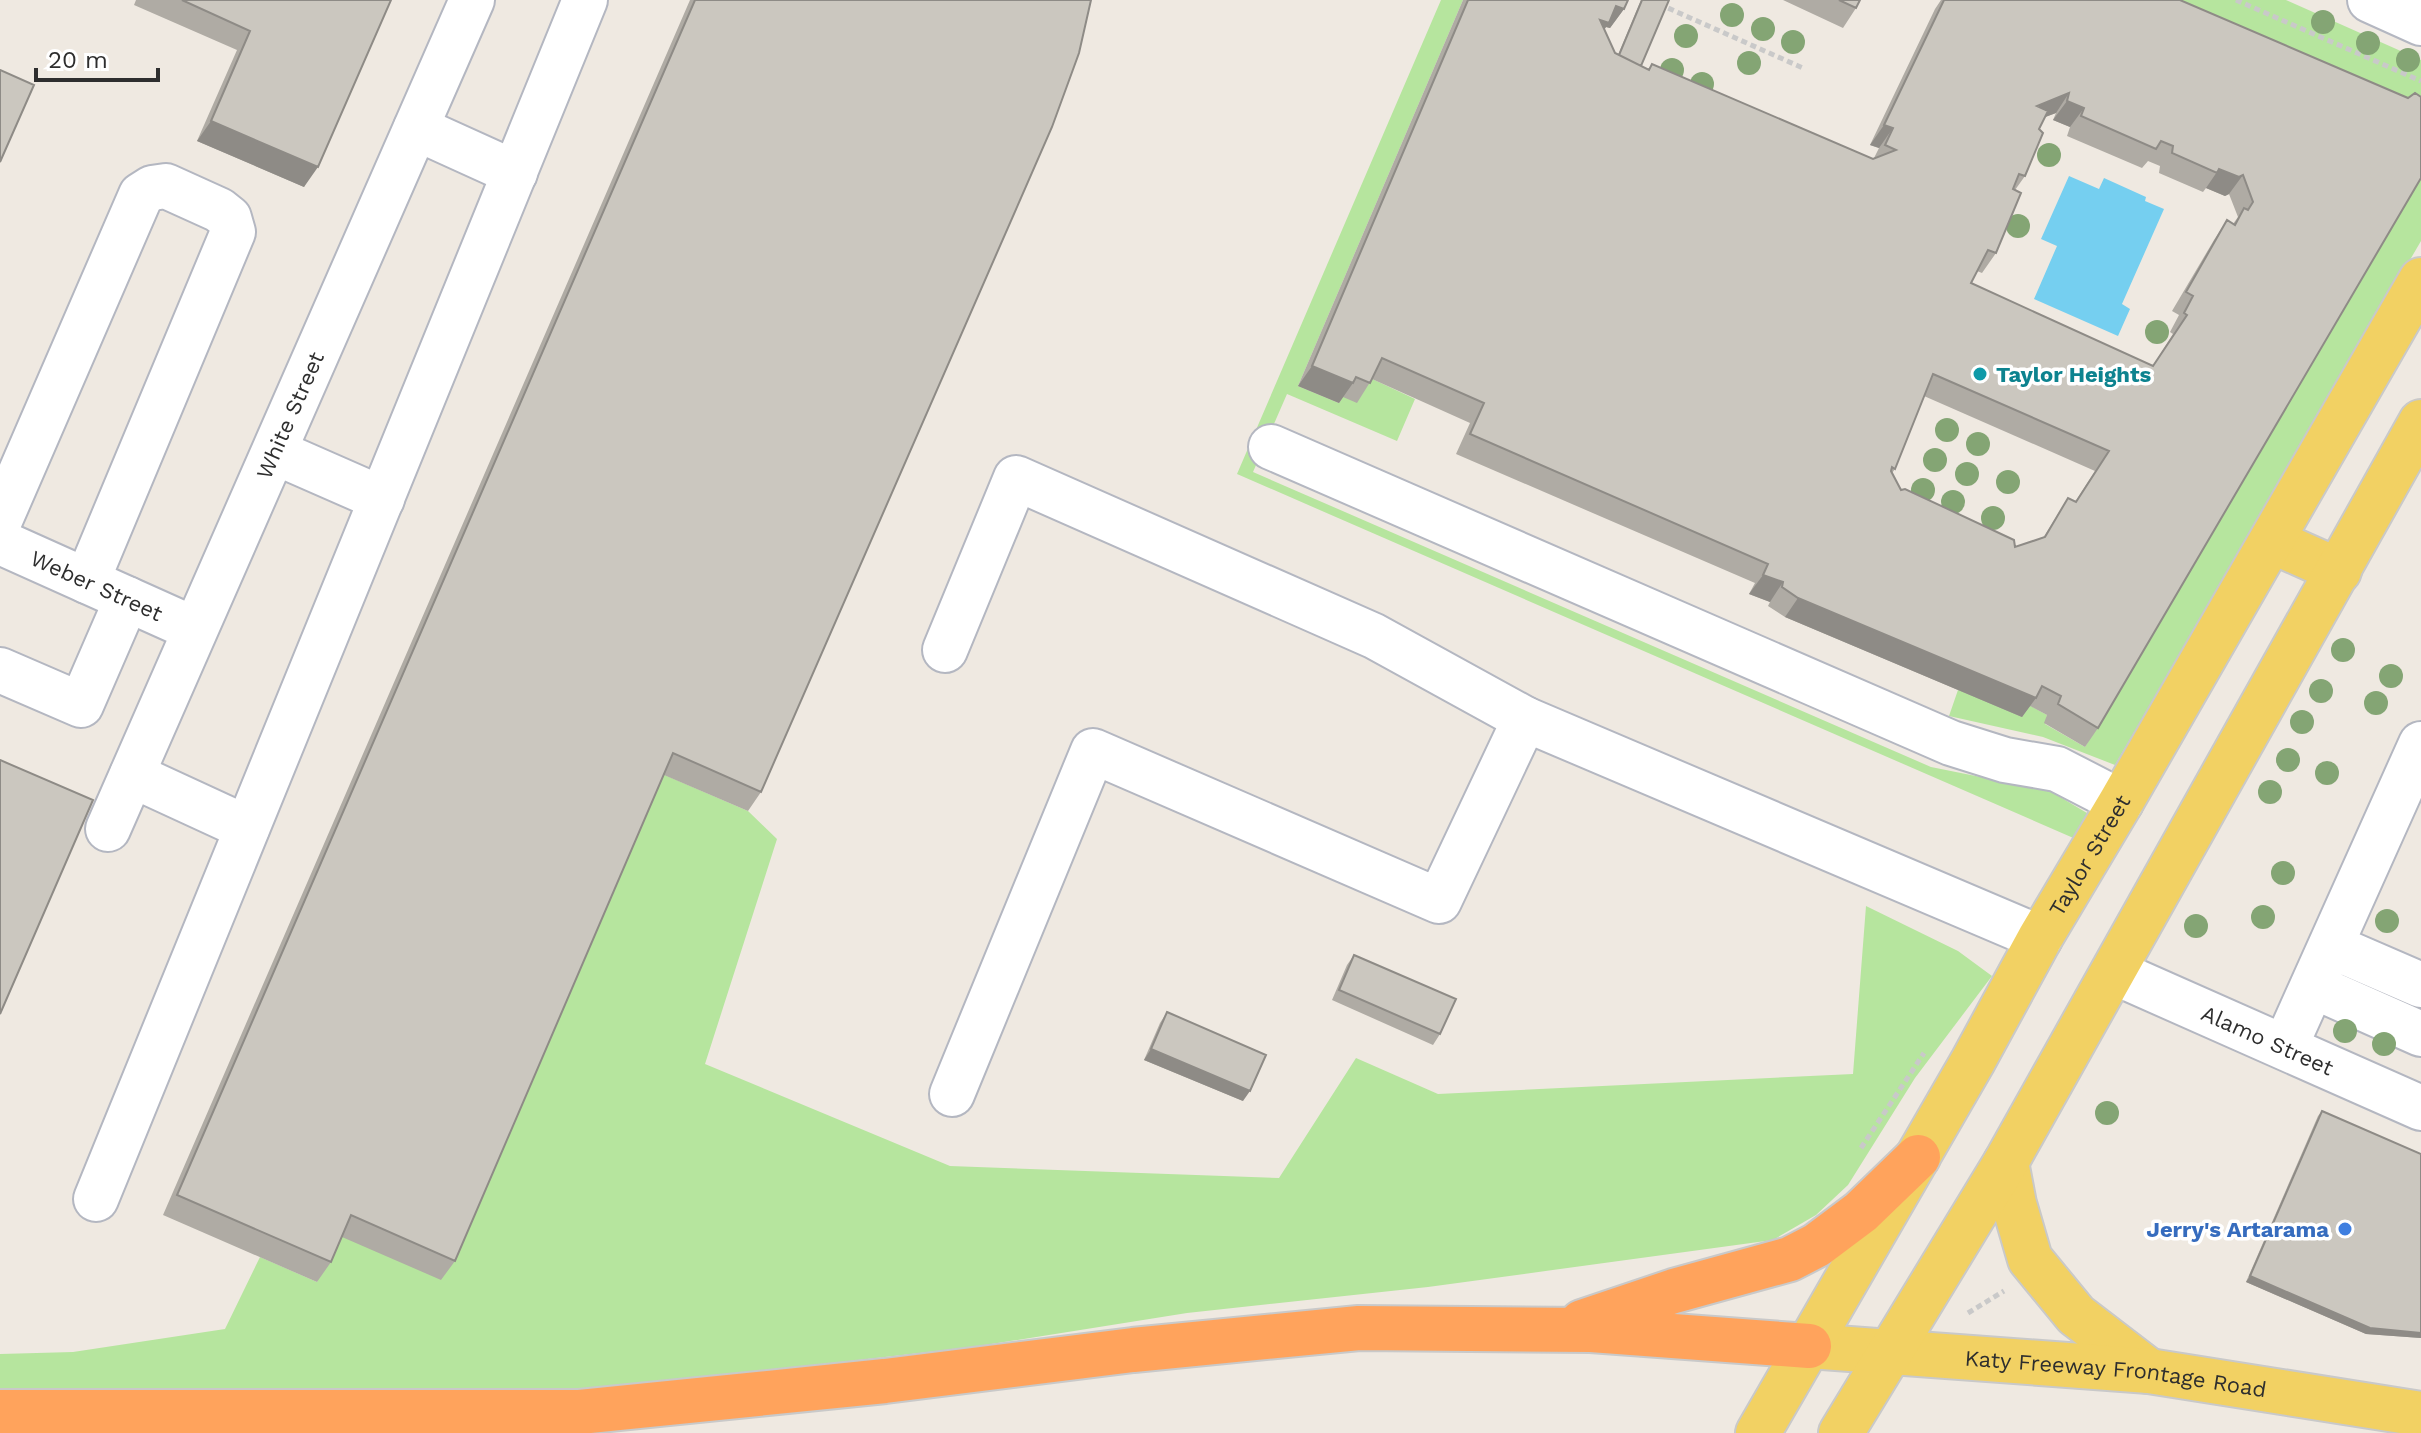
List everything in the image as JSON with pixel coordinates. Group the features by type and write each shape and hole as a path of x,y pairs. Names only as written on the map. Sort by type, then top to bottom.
{"highway":[{"path":"1557,1330 1674,1291 1790,1259 1817,1245 1861,1212 1918,1157"},
{"path":"0,1412 580,1412 1359,1328 1591,1330 1800,1361"}],"main road":[{"name":"Taylor Street","path":"1758,1433 2421,280"},
{"path":"1841,1433 1882,1361 2006,1162 2421,422"},
{"path":"2272,541 2339,571"},
{"path":"2006,1162 2030,1259 2076,1315 2149,1371"},
{"name":"Katy Freeway Frontage Road","path":"1800,1361 2149,1371 2421,1414"}],"street":[{"name":"White Street","path":"108,829 472,0"},
{"path":"96,1199 585,0"},
{"path":"2370,0 2421,23"},
{"path":"416,128 515,173"},
{"path":"0,520 141,195 152,188 166,186 219,210 229,218 233,232 87,581"},
{"path":"1271,447 1951,743 2005,760 2057,769 2121,802"},
{"path":"275,452 382,499"},
{"path":"945,650 1016,478 1374,636 1525,719 2040,938"},
{"name":"Weber Street","path":"0,542 194,629"},
{"path":"0,670 81,705 127,599"},
{"path":"952,1094 1093,751 1439,901 1525,719"},
{"path":"2285,1047 2416,769"},
{"path":"132,775 247,828"},
{"path":"2327,956 2421,959"},
{"path":"2327,956 2421,985"},
{"path":"2327,956 2421,1009"},
{"path":"2327,956 2421,1034"},
{"name":"Alamo Street","path":"2114,972 2421,1108"}],"path":[{"path":"1650,0 1803,68"},
{"path":"2236,0 2421,81"},
{"path":"1854,1159 1931,1042"},
{"path":"1960,1318 2007,1290"}],"green space":[{"path":"1441,0 1463,0 1298,386 1339,403 1343,396 1368,377 1415,399 1397,441 1287,394 1253,472 1931,767 2050,791 2092,816 2078,840 1237,474"},
{"path":"2120,0 2286,0 2421,60 2421,126"},
{"path":"2421,174 2421,241 2115,765 2043,737 1949,716 1958,690 2029,705 2047,715 2045,724 2085,747"},
{"path":"660,773 748,811 777,839 705,1064 950,1166 1279,1178 1356,1058 1438,1094 1853,1074 1866,906 1958,951 1992,976 1915,1078 1848,1185 1816,1215 1773,1240 1428,1287 1187,1313 973,1347 623,1387 439,1399 0,1407 0,1354 73,1352 225,1329 260,1257 317,1282 337,1235"}],"water":[{"path":"2069,176 2099,189 2104,178 2164,209 2122,304 2130,309 2118,336 2034,299 2057,246 2041,239"}],"building":[{"path":"182,0 391,0 318,167 211,121 250,31"},
{"path":"695,0 1091,0 1079,53 1052,127 761,792 673,753 455,1261 351,1215 331,1262 177,1195"},
{"name":"Taylor Heights","path":"1468,0 1628,0 1624,9 1616,6 1609,23 1600,20 1615,53 1649,70 1652,64 1873,159 1896,150 1885,145 1893,128 1884,125 1944,0 2180,0 2408,98 2415,93 2421,97 2421,178 2098,728 2058,704 2061,696 2042,686 2036,698 1798,598 1782,587 1783,582 1763,575 1768,564 1470,434 1484,403 1382,358 1370,383 1356,377 1353,383 1312,366","holes":["2069,93 2067,101 2084,108 2081,116 2156,149 2161,141 2173,146 2172,153 2217,173 2219,169 2239,177 2243,175 2253,202 2248,210 2244,208 2235,225 2227,220 2186,292 2193,296 2184,313 2187,315 2153,366 1971,283 1988,250 1996,253 2021,193 2013,189 2019,174 2025,176 2043,133 2039,129 2048,111 2037,106","1933,374 2109,451 2076,502 2068,498 2045,537 2015,547 2014,540 1905,489 1901,490 1892,467 1895,469"]},
{"path":"1642,0 1669,0 1641,66 1619,55"},
{"path":"1839,0 1860,0 1856,8"},
{"path":"0,70 34,85 0,162"},
{"path":"0,760 93,800 0,1014"},
{"path":"1354,955 1456,999 1440,1034 1339,990"},
{"path":"1167,1012 1266,1055 1250,1091 1151,1049"},
{"name":"Jerry's Artarama","path":"2322,1111 2421,1154 2421,1333 2370,1328 2250,1276"}],"place":[{"name":"Taylor Heights","path":"1980,374"},
{"name":"Jerry's Artarama","path":"2345,1229"}]}
